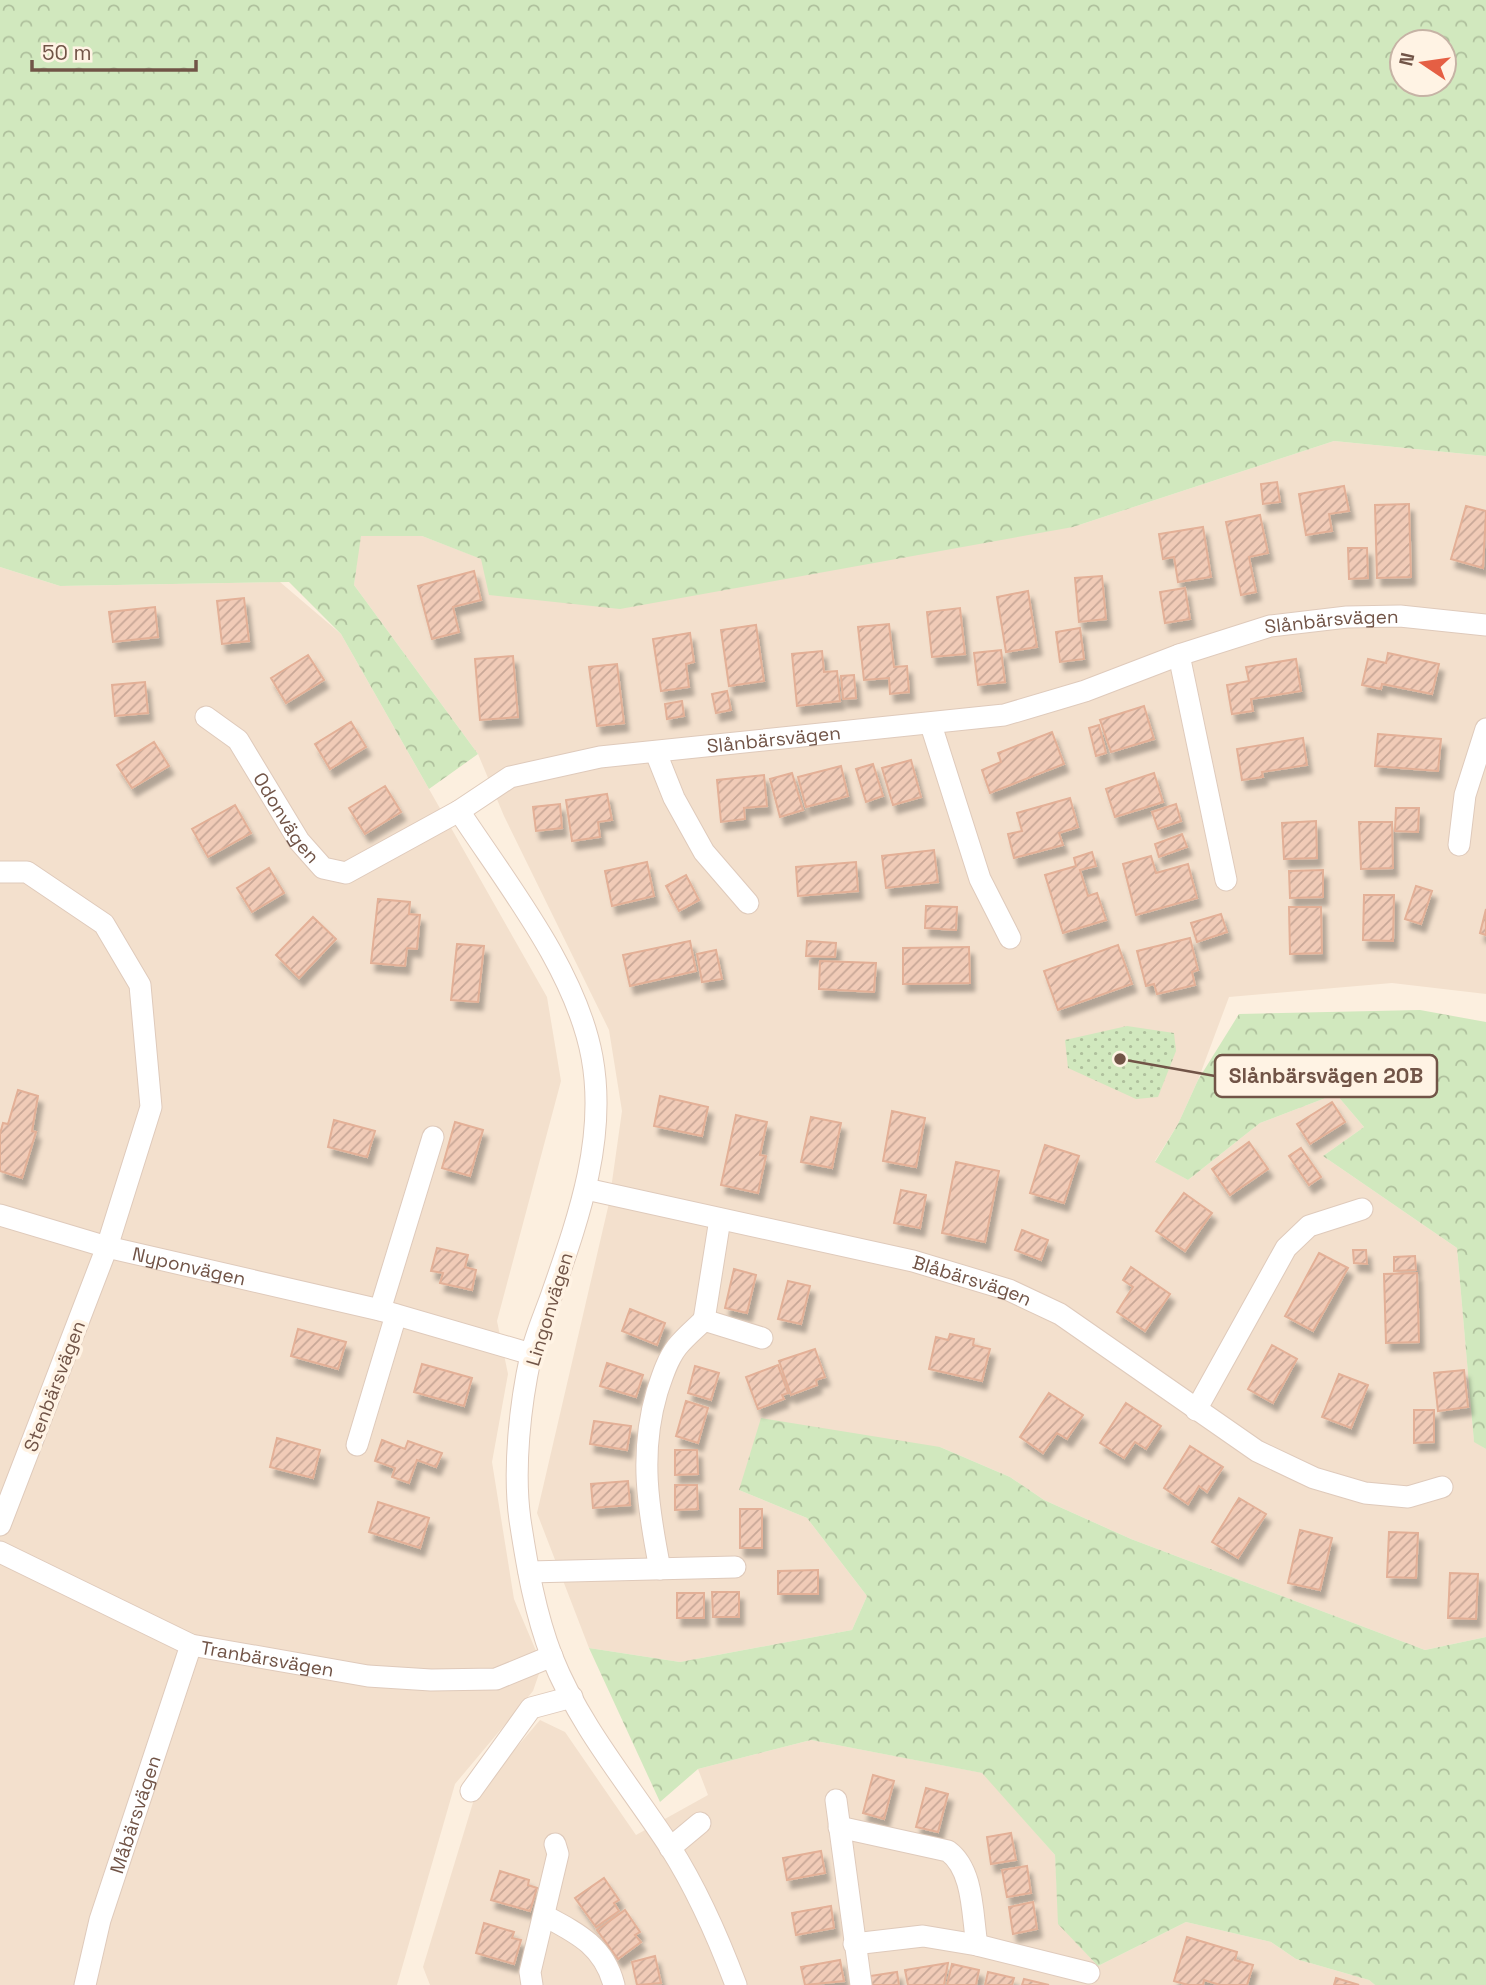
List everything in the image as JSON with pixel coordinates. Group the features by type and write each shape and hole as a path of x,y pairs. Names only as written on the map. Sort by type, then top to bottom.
{"street":[{"name":"Slånbärsvägen","path":"459,811 488,788 510,777 600,757 931,725 1004,715 1085,691 1179,655 1270,626 1347,617 1399,616 1486,625"},
{"path":"1179,655 1226,880"},
{"name":"Odonvägen","path":"206,717 238,740 299,841 323,868 346,873 459,811"},
{"path":"931,725 980,878 1010,937"},
{"path":"1459,845 1465,795 1486,729"},
{"path":"656,753 674,799 704,852 748,903"},
{"name":"Lingonvägen","path":"459,811 550,953 571,994 592,1058 595,1118 586,1189 531,1354 517,1472 529,1572 537,1612 552,1656 594,1740 670,1848 710,1918 736,1985"},
{"name":"Stenbärsvägen","path":"0,872 27,872 104,925 140,985 152,1107 107,1247 0,1525"},
{"path":"357,1446 433,1137"},
{"name":"Blåbärsvägen","path":"586,1189 913,1261 1009,1290 1060,1314 1257,1451 1314,1478 1365,1493 1408,1497 1442,1487"},
{"path":"1196,1410 1286,1248 1309,1226 1362,1209"},
{"name":"Nyponvägen","path":"0,1215 107,1247 388,1313 531,1354"},
{"path":"660,1569 647,1502 648,1424 676,1348 704,1320 720,1219"},
{"path":"704,1320 762,1338"},
{"name":"Tranbärsvägen","path":"0,1552 191,1645 369,1676 431,1680 496,1679 552,1656"},
{"path":"529,1572 735,1567"},
{"name":"Måbärsvägen","path":"85,1985 100,1920 191,1645"},
{"path":"471,1791 531,1708 572,1697"},
{"path":"836,1800 861,1985"},
{"path":"670,1848 700,1824"},
{"path":"839,1827 948,1851 956,1857 967,1881 977,1945"},
{"path":"533,1985 530,1972 558,1854 555,1844"},
{"path":"545,1916 587,1938 611,1973 614,1985"},
{"path":"855,1944 923,1936 977,1945 1089,1973"}],"shaded area":[{"path":"1334,441 1486,456 1486,994 1392,983 1229,997 1198,1080 1178,1124 1155,1161 1188,1180 1260,1123 1336,1094 1364,1127 1323,1156 1457,1248 1474,1441 1486,1449 1486,1637 1425,1650 1131,1539 1044,1500 1010,1477 940,1447 739,1490 807,1518 867,1596 852,1630 680,1662 589,1648 537,1513 609,1203 622,1111 609,1030 504,816 478,754 354,585 360,536 422,536 482,559 1073,527"},
{"path":"0,567 60,586 280,582 341,634 547,997 561,1081 497,1321 508,1374 492,1462 514,1599 542,1665 533,1691 455,1784 397,1985 0,1985"},
{"path":"540,1720 565,1732 636,1835 708,1795 698,1769 811,1740 983,1773 1055,1855 1059,1924 1098,1966 1186,1922 1271,1942 1296,1959 1369,1980 1375,1985 430,1985 423,1967 475,1796"}],"green space":[{"path":"0,0 1486,0 1486,456 1334,441 1073,527 620,609 489,595 481,559 422,536 361,536 354,585 478,754 429,789 341,634 289,582 60,586 0,567"},
{"path":"1420,1010 1486,1022 1486,1449 1474,1442 1457,1248 1323,1156 1364,1127 1336,1094 1260,1123 1188,1180 1155,1162 1178,1124 1198,1080 1239,1014"},
{"path":"1127,1026 1174,1033 1176,1051 1158,1097 1136,1099 1068,1068 1065,1040"},
{"path":"761,1418 940,1447 1010,1477 1044,1500 1131,1539 1425,1650 1486,1637 1486,1985 1375,1985 1369,1980 1296,1959 1271,1942 1186,1922 1098,1966 1058,1924 1055,1855 982,1773 811,1740 698,1769 660,1802 589,1648 680,1662 852,1630 867,1596 807,1518 739,1490"}],"building":[{"path":"1277,482 1280,502 1263,504 1261,484"},
{"path":"1344,486 1349,511 1329,514 1332,531 1306,535 1299,494"},
{"path":"1409,504 1411,577 1377,578 1375,505"},
{"path":"1466,506 1486,511 1483,568 1451,559"},
{"path":"1260,515 1268,553 1249,557 1256,592 1241,595 1226,522"},
{"path":"1203,527 1211,577 1178,582 1174,557 1163,559 1159,534"},
{"path":"1348,548 1367,548 1368,578 1349,579"},
{"path":"474,571 481,600 453,607 459,632 432,639 418,586"},
{"path":"1102,576 1106,619 1079,622 1075,578"},
{"path":"1185,588 1190,619 1165,623 1160,592"},
{"path":"1028,591 1037,647 1006,652 997,597"},
{"path":"244,598 249,641 222,644 217,601"},
{"path":"155,607 158,637 113,642 109,612"},
{"path":"960,608 965,654 932,657 927,612"},
{"path":"889,624 894,667 907,666 909,692 890,694 889,678 864,680 858,627"},
{"path":"756,625 764,681 729,686 721,630"},
{"path":"1080,628 1084,659 1060,662 1056,632"},
{"path":"690,633 694,662 686,664 689,687 661,691 653,639"},
{"path":"1001,650 1005,682 978,685 974,653"},
{"path":"822,651 824,672 837,671 840,701 797,706 792,654"},
{"path":"1388,653 1439,664 1432,694 1382,684 1381,689 1362,685 1368,659 1386,663"},
{"path":"308,655 324,680 286,703 271,678"},
{"path":"513,656 518,717 480,720 475,659"},
{"path":"1296,659 1301,691 1251,699 1253,711 1232,714 1227,685 1249,681 1246,667"},
{"path":"617,664 624,723 597,726 589,667"},
{"path":"854,675 856,698 843,699 841,676"},
{"path":"145,682 148,713 115,716 112,685"},
{"path":"727,691 731,710 716,713 712,694"},
{"path":"682,701 684,716 667,719 665,704"},
{"path":"1144,706 1154,739 1111,752 1100,720"},
{"path":"351,722 366,747 330,769 315,744"},
{"path":"1099,725 1106,753 1096,756 1089,728"},
{"path":"1052,732 1064,764 990,793 982,770 1001,762 998,753"},
{"path":"1378,734 1441,739 1438,771 1375,766"},
{"path":"1303,738 1307,765 1262,772 1263,777 1242,780 1237,749"},
{"path":"154,742 169,766 132,788 117,765"},
{"path":"911,760 921,797 893,805 882,768"},
{"path":"873,764 883,796 866,802 856,769"},
{"path":"841,766 848,796 806,807 798,777"},
{"path":"792,773 803,810 780,817 770,779"},
{"path":"1154,773 1163,802 1115,817 1106,789"},
{"path":"764,775 767,806 744,808 745,819 721,822 717,780"},
{"path":"385,786 401,812 365,834 349,808"},
{"path":"607,794 612,820 598,822 600,837 572,841 566,800"},
{"path":"1070,798 1078,827 1059,833 1063,845 1014,858 1008,834 1022,831 1017,813"},
{"path":"560,804 562,828 536,831 533,807"},
{"path":"1176,804 1181,821 1158,829 1152,812"},
{"path":"235,805 251,833 208,857 192,829"},
{"path":"1396,808 1419,808 1418,832 1395,831"},
{"path":"1316,821 1317,858 1284,859 1282,823"},
{"path":"1359,822 1392,822 1393,868 1361,869"},
{"path":"1182,834 1187,847 1159,857 1155,844"},
{"path":"934,850 938,882 886,888 882,856"},
{"path":"1092,852 1096,866 1080,870 1088,896 1097,893 1106,920 1063,933 1045,875 1076,866 1074,858"},
{"path":"1151,856 1156,873 1188,864 1197,898 1136,915 1123,864"},
{"path":"647,862 654,896 612,906 605,871"},
{"path":"856,862 858,891 798,896 796,867"},
{"path":"269,868 284,893 252,912 237,888"},
{"path":"1323,870 1323,897 1290,898 1289,871"},
{"path":"686,875 699,900 679,911 666,886"},
{"path":"1416,886 1432,891 1421,924 1405,919"},
{"path":"1364,895 1394,895 1393,941 1363,940"},
{"path":"378,899 410,902 409,914 420,915 417,949 407,948 405,966 371,963"},
{"path":"926,906 957,907 956,930 925,928"},
{"path":"1289,907 1321,907 1322,953 1290,954"},
{"path":"1486,909 1486,935 1480,933"},
{"path":"1221,914 1227,932 1197,942 1191,923"},
{"path":"313,917 336,939 299,978 276,955"},
{"path":"1190,938 1198,970 1192,972 1195,985 1157,994 1154,984 1146,986 1137,951"},
{"path":"690,941 696,971 630,986 623,955"},
{"path":"807,941 836,943 835,957 806,956"},
{"path":"457,944 484,946 478,1002 451,1000"},
{"path":"1118,945 1132,984 1058,1010 1044,971"},
{"path":"969,947 970,983 903,984 903,948"},
{"path":"716,950 722,979 702,982 697,954"},
{"path":"820,961 876,963 874,992 819,989"},
{"path":"18,1090 38,1096 32,1131 36,1132 22,1178 0,1171 0,1134 3,1123 8,1124"},
{"path":"660,1096 708,1107 702,1136 654,1126"},
{"path":"1332,1102 1345,1122 1310,1144 1297,1124"},
{"path":"892,1111 925,1118 916,1167 883,1161"},
{"path":"736,1115 767,1122 760,1155 766,1156 758,1193 721,1185"},
{"path":"811,1117 841,1123 832,1168 801,1162"},
{"path":"334,1120 375,1131 367,1157 328,1147"},
{"path":"455,1122 483,1130 470,1176 442,1168"},
{"path":"1249,1142 1268,1169 1230,1195 1212,1169"},
{"path":"1045,1145 1079,1156 1064,1203 1030,1193"},
{"path":"1301,1148 1321,1177 1309,1185 1289,1156"},
{"path":"956,1162 999,1171 985,1242 942,1233"},
{"path":"901,1190 926,1195 920,1228 894,1223"},
{"path":"1184,1193 1212,1213 1185,1251 1156,1231"},
{"path":"1022,1230 1048,1240 1041,1260 1015,1250"},
{"path":"437,1248 468,1255 465,1267 476,1270 472,1290 440,1283 443,1273 431,1271"},
{"path":"1353,1250 1366,1250 1367,1264 1354,1263"},
{"path":"1319,1253 1348,1268 1313,1331 1285,1316"},
{"path":"1415,1256 1416,1270 1394,1271 1394,1257"},
{"path":"1131,1267 1170,1294 1145,1331 1117,1312 1133,1287 1123,1280"},
{"path":"734,1269 756,1275 747,1313 725,1308"},
{"path":"1417,1273 1419,1342 1386,1343 1384,1274"},
{"path":"788,1281 810,1286 801,1324 778,1319"},
{"path":"630,1309 665,1323 657,1345 622,1331"},
{"path":"298,1329 346,1342 338,1369 291,1356"},
{"path":"950,1334 974,1339 973,1345 990,1349 982,1381 929,1369 936,1337 948,1340"},
{"path":"1272,1345 1297,1359 1273,1403 1248,1389"},
{"path":"815,1349 825,1377 816,1380 817,1385 791,1395 779,1361"},
{"path":"607,1363 643,1375 636,1397 600,1386"},
{"path":"422,1364 472,1378 464,1406 414,1392"},
{"path":"778,1365 788,1393 782,1395 784,1399 758,1409 746,1377"},
{"path":"695,1366 719,1373 711,1400 688,1393"},
{"path":"1464,1370 1468,1407 1438,1411 1434,1373"},
{"path":"1339,1374 1368,1385 1351,1428 1322,1417"},
{"path":"1049,1393 1083,1415 1067,1439 1057,1433 1043,1453 1020,1437"},
{"path":"686,1401 708,1408 698,1443 676,1436"},
{"path":"1126,1403 1161,1426 1146,1449 1135,1442 1124,1458 1100,1443"},
{"path":"1414,1410 1434,1410 1434,1442 1414,1443"},
{"path":"594,1421 631,1426 627,1450 590,1444"},
{"path":"277,1438 320,1450 313,1478 270,1467"},
{"path":"382,1440 405,1449 408,1441 442,1453 436,1467 417,1460 409,1483 392,1477 395,1468 375,1461"},
{"path":"1190,1446 1223,1467 1207,1492 1199,1486 1188,1504 1164,1488"},
{"path":"675,1450 697,1450 698,1474 675,1475"},
{"path":"628,1481 630,1505 593,1508 591,1484"},
{"path":"675,1485 697,1485 698,1509 675,1510"},
{"path":"1239,1498 1266,1514 1238,1558 1212,1542"},
{"path":"378,1502 429,1518 420,1548 369,1532"},
{"path":"740,1509 762,1509 762,1548 740,1548"},
{"path":"1300,1530 1332,1538 1320,1590 1288,1583"},
{"path":"1389,1532 1418,1533 1416,1578 1387,1577"},
{"path":"818,1570 818,1594 778,1594 778,1571"},
{"path":"1450,1573 1478,1574 1476,1619 1448,1618"},
{"path":"712,1592 739,1592 739,1617 713,1617"},
{"path":"677,1593 704,1593 704,1618 677,1618"},
{"path":"873,1775 894,1781 884,1819 863,1813"},
{"path":"926,1788 948,1794 938,1832 916,1827"},
{"path":"1011,1833 1016,1860 991,1864 987,1837"},
{"path":"821,1851 825,1873 787,1880 783,1858"},
{"path":"1027,1866 1031,1893 1007,1897 1002,1870"},
{"path":"500,1871 529,1880 528,1885 537,1888 530,1911 491,1900"},
{"path":"604,1878 619,1900 614,1903 619,1911 596,1927 575,1898"},
{"path":"1033,1902 1037,1929 1013,1934 1009,1907"},
{"path":"831,1906 834,1928 796,1935 792,1913"},
{"path":"625,1910 640,1932 635,1935 641,1942 618,1959 597,1930"},
{"path":"484,1923 514,1932 512,1938 521,1940 514,1964 476,1953"},
{"path":"1187,1937 1237,1952 1235,1960 1253,1965 1247,1985 1220,1985 1204,1980 1203,1985 1188,1985 1174,1981"},
{"path":"655,1956 661,1983 637,1985 632,1962"},
{"path":"840,1960 844,1981 805,1985 801,1967"},
{"path":"948,1963 944,1985 908,1985 905,1970"},
{"path":"952,1964 979,1970 976,1985 947,1985"},
{"path":"897,1972 899,1985 872,1985 870,1976"},
{"path":"988,1972 1014,1978 1012,1985 985,1985"},
{"path":"1336,1978 1359,1985 1334,1985"},
{"path":"1024,1979 1049,1985 1022,1985"}],"place":[{"name":"Slånbärsvägen 20B","path":"1120,1059"}]}
